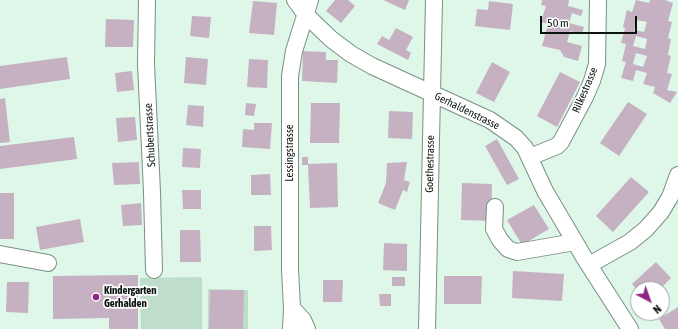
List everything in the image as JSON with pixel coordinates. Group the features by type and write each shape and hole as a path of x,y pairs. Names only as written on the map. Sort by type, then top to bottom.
{"street":[{"name":"Schubertstrasse","path":"147,0 146,64 154,270"},
{"name":"Gerhaldenstrasse","path":"295,0 308,7 331,39 351,54 372,66 490,120 516,138 525,148 545,191 575,242 630,329"},
{"name":"Goethestrasse","path":"427,329 434,0"},
{"name":"Rilkestrasse","path":"530,157 558,146 585,97 592,81 597,64 598,0"},
{"name":"Lessingstrasse","path":"290,329 292,308 290,269 290,76 294,51 308,7"},
{"path":"589,264 630,242 646,229 661,212 670,197 678,175"},
{"path":"495,207 494,229 500,240 508,249 517,252 575,242"},
{"path":"1,250 48,263"},
{"path":"292,308 303,320 307,329"}],"green space":[{"path":"202,277 202,329 141,329 140,278"},
{"path":"208,289 248,290 248,329 208,329"}],"building":[{"path":"335,0 348,0 355,6 341,23 326,11"},
{"path":"383,0 409,0 405,10"},
{"path":"542,0 569,0 568,6 583,10 581,16 572,13 569,23 584,27 582,34 570,31 567,42 582,46 578,61 564,57 560,50 542,46 548,24 541,22 546,6 541,5"},
{"path":"636,0 649,3 650,0 665,0 673,3 668,21 672,22 668,38 671,39 668,55 671,56 667,73 672,74 667,90 677,92 670,103 653,93 655,87 643,84 647,73 636,70 633,81 621,78 626,62 622,61 626,44 621,43 625,28 623,27 627,10 632,12","holes":["637,20 647,22 644,32 634,30","636,36 647,39 645,49 633,46","636,53 647,56 643,67 633,64"]},
{"path":"253,1 277,3 274,35 249,33"},
{"path":"489,1 513,4 510,30 475,26 477,9 488,10"},
{"path":"192,16 211,17 209,38 190,36"},
{"path":"106,19 134,20 133,47 105,47"},
{"path":"396,28 413,37 406,50 411,53 408,60 377,44 382,36 389,40"},
{"path":"303,51 326,52 326,60 338,60 337,83 302,81"},
{"path":"67,57 70,79 0,89 0,66"},
{"path":"186,57 208,59 206,85 184,83"},
{"path":"249,59 268,60 267,88 247,87"},
{"path":"492,62 510,72 494,102 476,93"},
{"path":"132,71 134,90 117,92 115,73"},
{"path":"560,72 580,82 557,127 537,116"},
{"path":"5,98 10,142 0,143 0,99"},
{"path":"628,102 647,114 619,156 600,143"},
{"path":"246,103 256,104 254,116 245,115"},
{"path":"311,103 340,103 339,143 310,143"},
{"path":"188,105 204,106 203,127 186,125"},
{"path":"389,111 413,112 412,139 388,138"},
{"path":"135,117 137,140 118,142 116,118"},
{"path":"254,123 272,123 270,149 242,147 243,129 254,130"},
{"path":"74,137 77,159 0,169 0,146"},
{"path":"497,139 519,179 507,185 485,146"},
{"path":"183,148 201,149 200,168 182,167"},
{"path":"302,157 308,157 308,164 337,163 338,207 310,208 308,165 302,165"},
{"path":"139,162 140,184 114,185 112,163"},
{"path":"407,162 404,180 410,182 407,192 403,190 395,210 378,203 386,183 387,163"},
{"path":"270,174 271,195 251,195 251,175"},
{"path":"631,177 649,192 613,232 596,216"},
{"path":"462,183 492,184 491,221 461,220"},
{"path":"182,190 201,190 201,209 183,209"},
{"path":"0,193 14,193 14,239 0,239"},
{"path":"141,203 142,225 123,226 121,205"},
{"path":"534,205 549,229 522,245 507,220"},
{"path":"80,219 84,242 40,250 36,227"},
{"path":"254,226 271,226 272,250 254,251"},
{"path":"180,230 200,230 201,262 180,262"},
{"path":"384,243 407,244 407,271 383,270"},
{"path":"656,262 671,278 668,281 635,281"},
{"path":"513,271 564,274 562,301 512,298"},
{"name":"Kindergarten Gerhalden","path":"138,275 138,329 109,329 109,318 53,319 53,276"},
{"path":"444,276 482,276 481,304 444,304"},
{"path":"392,277 405,277 405,286 392,286"},
{"path":"323,280 343,280 342,302 323,302"},
{"path":"7,282 29,282 28,313 6,312"},
{"path":"210,290 244,290 243,329 209,329"},
{"path":"379,294 391,294 391,306 380,306"},
{"path":"678,307 678,329 665,329 660,321 670,321 670,312"}],"place":[{"name":"Kindergarten Gerhalden","path":"96,297"}]}
